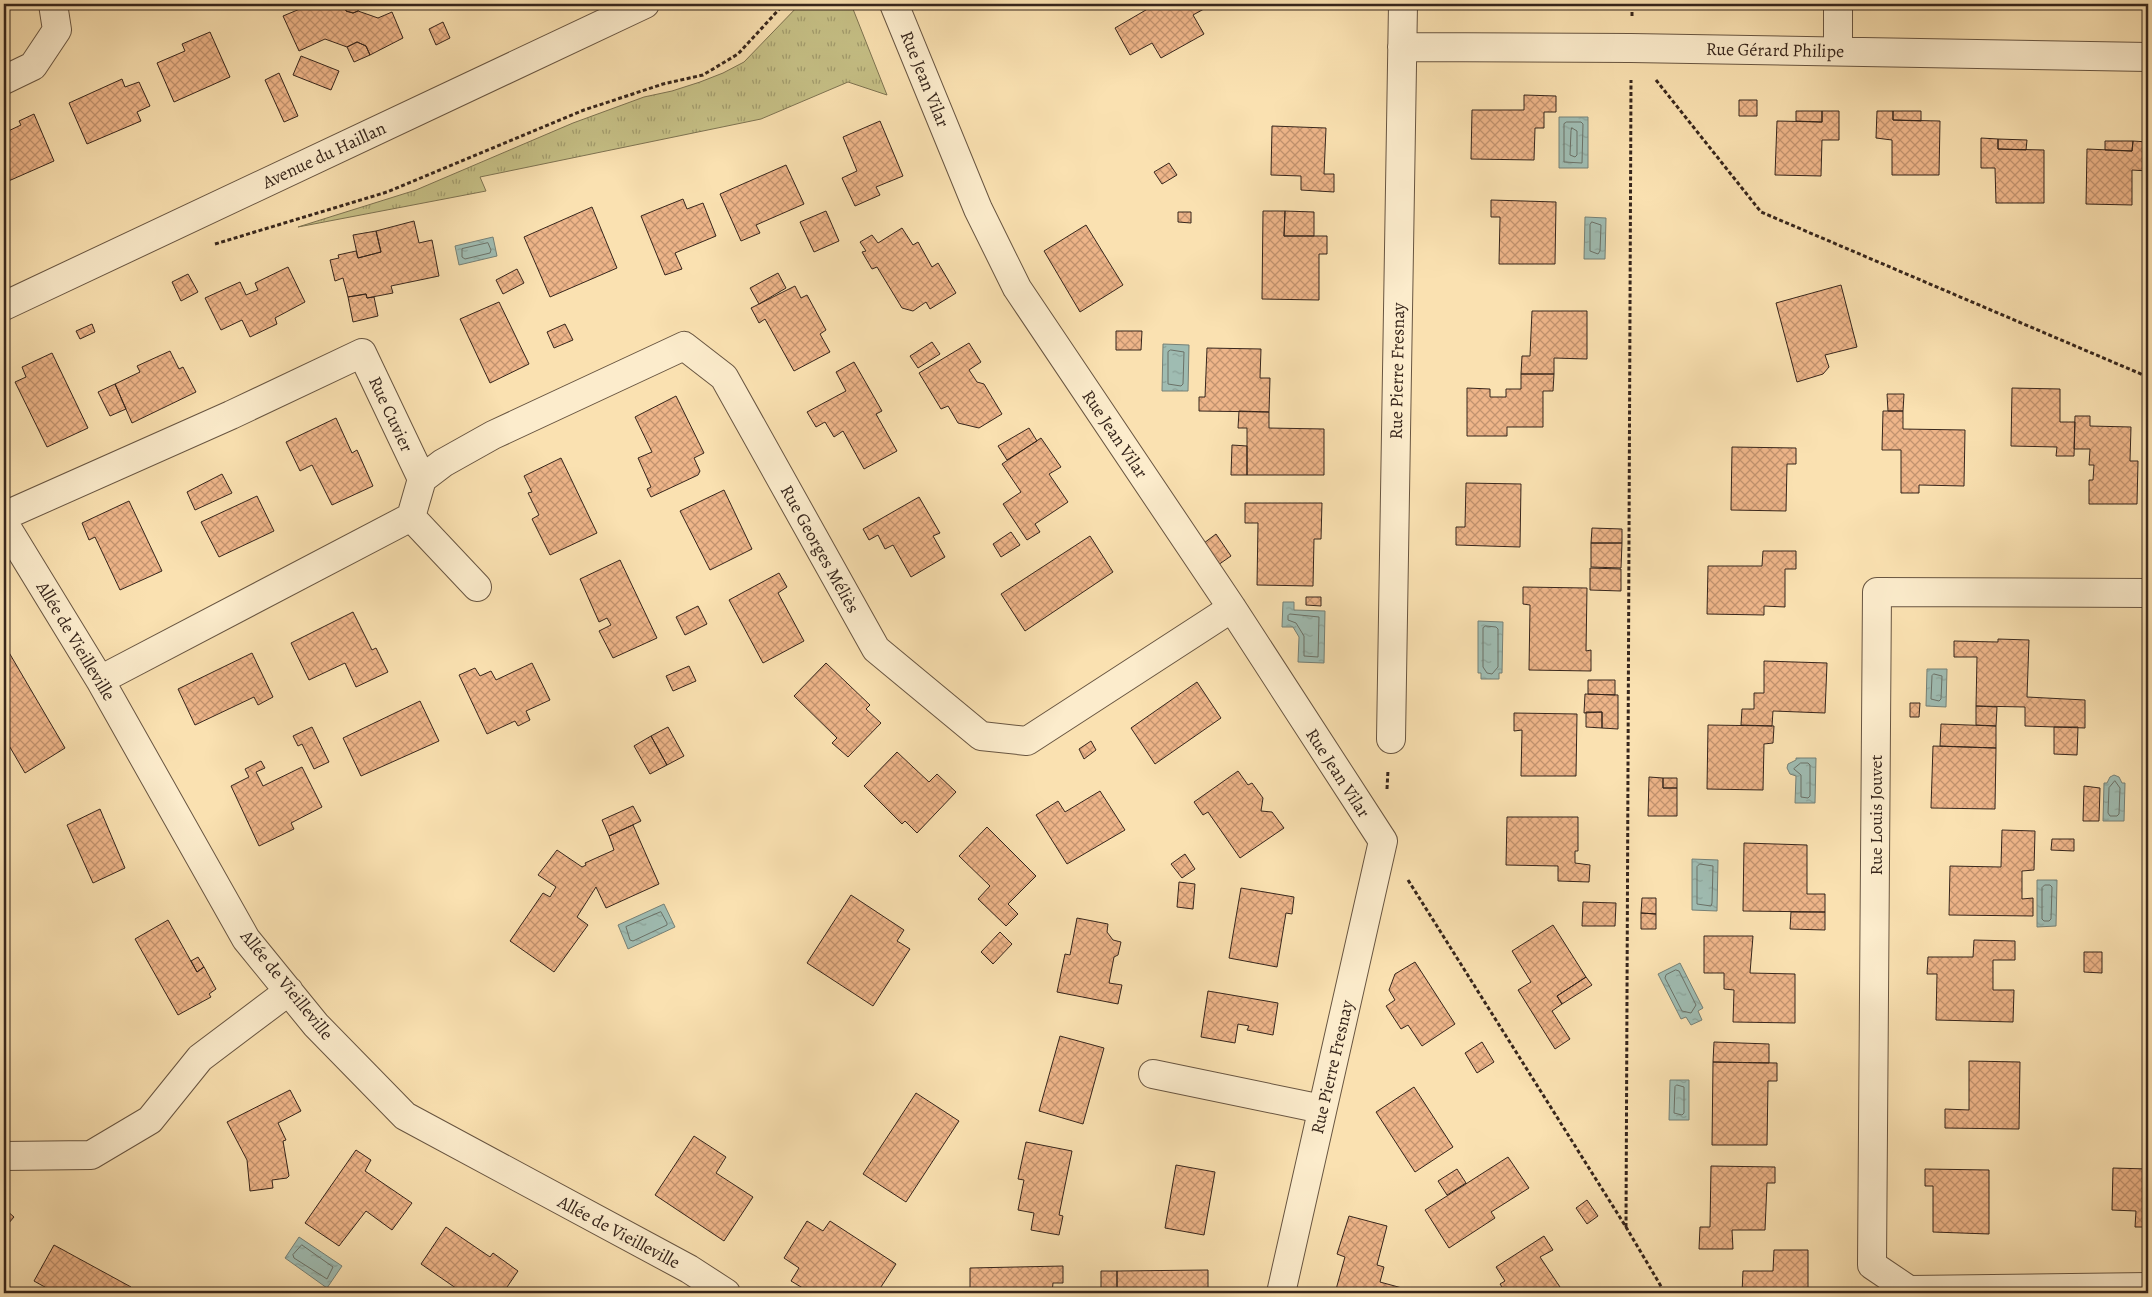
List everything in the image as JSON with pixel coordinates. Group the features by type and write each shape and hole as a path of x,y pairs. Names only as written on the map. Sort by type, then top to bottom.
{"street":[{"path":"4,80 33,66 57,30 53,4"},
{"name":"Avenue du Haillan","path":"4,306 645,4"},
{"name":"Rue Jean Vilar","path":"894,4 978,209 1017,288 1232,608 1383,841"},
{"name":"Rue Pierre Fresnay","path":"1391,739 1403,4"},
{"path":"1838,4 1838,52"},
{"name":"Rue Gérard Philipe","path":"1402,48 1631,48 2148,57"},
{"name":"Rue Georges Méliès","path":"422,479 443,463 492,435 684,346 724,377 876,649 981,736 1027,741 1232,608"},
{"name":"Rue Cuvier","path":"4,516 231,415 362,353 422,479"},
{"path":"100,680 411,517 422,479"},
{"path":"411,517 477,587"},
{"name":"Allée de Vieilleville","path":"4,522 100,680 246,939 316,1024 405,1116 689,1269 726,1293"},
{"name":"Rue Louis Jouvet","path":"1908,1291 1872,1265 1877,592 2148,593"},
{"name":"Rue Pierre Fresnay","path":"1282,1293 1383,841"},
{"path":"4,1156 91,1155 150,1120 200,1058 289,991"},
{"path":"1153,1074 1322,1110"},
{"path":"1908,1291 2148,1287"}],"path":[{"path":"212,245 387,192 584,110 663,84 703,75 738,54 784,4"},
{"path":"1626,1227 1632,4"},
{"path":"1631,48 1761,212 2148,377"},
{"path":"1383,841 1626,1227 1665,1293"}],"green space":[{"path":"800,4 851,4 887,95 848,82 761,119 480,177 486,191 298,227 416,190 573,123 644,97 672,91 723,73 744,62"}],"water":[{"path":"1559,117 1588,117 1588,168 1559,168"},
{"path":"1585,217 1606,218 1605,259 1584,259"},
{"path":"493,237 497,256 459,265 455,246"},
{"path":"1163,344 1189,345 1188,391 1162,391"},
{"path":"1283,602 1294,602 1294,610 1325,611 1324,663 1298,662 1299,637 1293,627 1282,627"},
{"path":"1478,621 1503,622 1502,673 1499,673 1499,679 1481,679 1481,673 1478,673"},
{"path":"1927,669 1947,669 1946,707 1926,706"},
{"path":"1796,758 1816,758 1815,803 1795,803 1796,776 1790,774 1787,768 1788,764 1796,760"},
{"path":"2114,775 2119,777 2122,783 2125,783 2124,821 2103,821 2104,783 2107,783 2110,777"},
{"path":"1692,859 1718,860 1717,911 1692,910"},
{"path":"2037,880 2057,880 2056,926 2037,927"},
{"path":"664,904 675,927 628,949 618,925"},
{"path":"1680,963 1703,1008 1698,1011 1702,1020 1691,1025 1686,1017 1681,1019 1658,974"},
{"path":"1670,1080 1689,1080 1689,1120 1669,1120"},
{"path":"299,1237 342,1266 327,1288 285,1258"}],"building":[{"path":"312,4 340,4 344,5 346,11 353,13 358,11 378,18 392,12 403,38 370,55 366,46 357,42 347,47 325,39 299,51 283,16"},
{"path":"345,4 361,4 358,11 353,13 346,11"},
{"path":"1149,4 1213,4 1193,15 1204,34 1161,58 1152,43 1130,55 1115,28 1151,7"},
{"path":"1706,4 1761,4 1761,8 1706,6"},
{"path":"443,22 450,38 436,45 429,29"},
{"path":"210,32 230,77 174,102 157,63 185,51 182,44"},
{"path":"357,42 366,46 370,55 354,62 347,47"},
{"path":"301,56 339,71 331,90 293,75"},
{"path":"279,73 298,116 284,122 265,80"},
{"path":"122,79 125,87 139,82 150,106 137,112 141,121 87,144 69,103"},
{"path":"1524,95 1556,96 1556,112 1544,112 1544,128 1535,128 1534,160 1471,159 1472,110 1524,110"},
{"path":"1739,100 1757,100 1757,116 1739,116"},
{"path":"1796,111 1822,111 1822,122 1796,121"},
{"path":"1822,111 1839,111 1839,140 1822,140 1821,176 1775,175 1777,121 1822,122"},
{"path":"1877,111 1893,111 1893,120 1940,121 1939,175 1892,175 1892,140 1876,138"},
{"path":"1893,111 1921,111 1921,121 1893,120"},
{"path":"34,114 54,161 4,183 4,133 21,125 19,121"},
{"path":"880,121 903,176 876,187 880,195 855,206 842,178 857,171 843,137"},
{"path":"1272,126 1326,128 1324,174 1334,174 1334,192 1301,190 1301,176 1271,175"},
{"path":"1981,138 1998,139 1998,149 2044,150 2044,203 1996,203 1995,168 1981,168"},
{"path":"1998,139 2027,140 2026,150 1998,149"},
{"path":"2105,141 2133,141 2132,151 2105,150"},
{"path":"2133,141 2148,142 2148,171 2132,170 2132,205 2086,204 2087,149 2132,151"},
{"path":"1169,163 1177,175 1162,184 1154,172"},
{"path":"786,165 804,204 756,225 760,233 741,241 720,194"},
{"path":"683,199 687,209 703,203 716,236 675,253 682,269 665,275 641,216"},
{"path":"1491,200 1556,202 1555,264 1499,264 1500,217 1491,217"},
{"path":"592,207 617,268 550,297 524,237"},
{"path":"826,211 839,241 814,252 800,222"},
{"path":"1263,211 1285,211 1284,236 1327,236 1327,254 1319,254 1319,300 1262,299"},
{"path":"1285,211 1314,212 1314,236 1284,236"},
{"path":"1178,212 1191,212 1191,223 1178,222"},
{"path":"414,221 419,243 432,240 439,276 391,286 393,293 367,298 366,294 348,297 343,278 335,281 330,260 339,258 338,255 356,251 358,258 381,252 376,231"},
{"path":"1086,225 1123,285 1080,312 1044,251"},
{"path":"902,228 913,245 918,242 932,267 938,263 956,293 930,309 926,302 913,311 902,308 877,267 872,269 862,252 866,251 860,242 872,235 878,243"},
{"path":"376,231 381,252 358,258 353,235"},
{"path":"288,267 305,302 275,318 277,324 250,337 242,320 221,330 205,298 240,282 246,295 258,290 255,283"},
{"path":"517,269 524,283 503,294 496,280"},
{"path":"778,273 786,288 759,304 750,288"},
{"path":"188,274 198,292 181,301 172,282"},
{"path":"1841,285 1857,347 1825,355 1829,367 1823,374 1797,382 1776,303"},
{"path":"795,286 801,298 807,295 826,330 820,334 830,352 794,371 765,319 759,323 751,308"},
{"path":"366,294 367,298 374,297 378,316 353,322 348,297"},
{"path":"499,302 529,364 490,383 460,319"},
{"path":"1532,311 1587,311 1587,359 1554,358 1554,374 1521,374 1522,356 1530,356"},
{"path":"92,324 95,332 80,339 76,331"},
{"path":"565,324 573,340 554,348 547,332"},
{"path":"1116,331 1142,331 1141,350 1116,350"},
{"path":"932,342 940,354 918,368 910,356"},
{"path":"969,343 981,362 969,370 977,382 984,384 1002,414 979,428 958,423 948,406 941,409 919,373"},
{"path":"1207,348 1261,349 1260,378 1270,378 1269,412 1199,411 1199,397 1205,397"},
{"path":"170,351 179,369 183,367 196,392 132,423 115,384 140,372 137,366"},
{"path":"52,353 88,428 47,447 15,382 26,377 22,367"},
{"path":"854,362 882,411 876,414 897,451 864,469 843,431 834,437 825,422 816,427 807,412 846,391 836,372"},
{"path":"1521,374 1554,374 1553,391 1543,391 1543,427 1507,427 1507,436 1467,436 1467,388 1490,389 1490,397 1506,397 1506,389 1521,389"},
{"path":"115,384 126,409 110,416 98,392"},
{"path":"2012,388 2060,389 2060,422 2075,422 2074,456 2056,456 2057,447 2011,446"},
{"path":"1887,394 1904,394 1903,411 1888,411"},
{"path":"676,396 704,453 694,458 700,471 698,475 651,497 647,489 651,487 638,458 652,452 635,417"},
{"path":"1239,411 1269,412 1269,428 1324,429 1324,475 1247,475 1247,428 1238,428"},
{"path":"1883,411 1903,411 1903,429 1965,430 1964,486 1919,485 1919,493 1901,493 1901,450 1882,450"},
{"path":"2075,416 2090,416 2090,426 2131,427 2130,461 2138,461 2137,504 2089,504 2089,480 2093,480 2094,465 2089,465 2090,449 2074,449"},
{"path":"336,418 352,453 357,450 373,486 332,505 312,465 300,471 286,442"},
{"path":"1029,428 1037,441 1007,460 998,446"},
{"path":"1041,438 1061,467 1049,474 1068,502 1035,524 1040,532 1027,540 1003,504 1021,492 1002,464"},
{"path":"1232,445 1247,446 1247,475 1231,475"},
{"path":"1732,447 1796,448 1796,464 1787,464 1786,511 1731,510"},
{"path":"561,458 597,533 550,555 532,519 539,515 528,493 532,492 524,476"},
{"path":"222,474 232,493 195,510 187,492"},
{"path":"1466,483 1521,484 1520,547 1456,545 1456,527 1465,527"},
{"path":"724,490 752,549 710,570 680,511"},
{"path":"257,496 274,531 219,557 201,522"},
{"path":"919,497 940,533 933,536 945,557 911,577 893,545 885,549 878,535 869,540 863,529"},
{"path":"129,501 162,571 120,590 95,537 89,540 82,523"},
{"path":"1245,503 1322,503 1321,539 1314,539 1313,586 1257,585 1258,523 1245,523"},
{"path":"1592,528 1622,529 1622,543 1591,543"},
{"path":"1011,532 1020,545 1001,557 993,544"},
{"path":"1216,534 1231,556 1218,565 1204,543"},
{"path":"1090,536 1113,572 1025,631 1001,594"},
{"path":"1591,543 1622,543 1621,568 1591,567"},
{"path":"1763,551 1796,551 1796,569 1785,569 1785,607 1764,606 1764,615 1707,614 1708,566 1762,566"},
{"path":"620,560 657,638 613,658 599,631 611,625 607,618 599,622 580,579"},
{"path":"1590,568 1621,569 1621,591 1590,590"},
{"path":"779,573 787,587 778,593 804,641 763,663 729,600"},
{"path":"1523,587 1587,588 1586,651 1591,650 1591,671 1529,670 1530,605 1523,604"},
{"path":"1306,597 1321,597 1321,606 1306,605"},
{"path":"698,606 707,624 685,635 676,617"},
{"path":"353,612 372,650 376,648 388,672 356,687 345,663 309,680 291,643"},
{"path":"1998,639 2029,640 2027,697 2085,700 2085,728 2025,726 2025,707 1976,706 1977,657 1954,657 1954,641 1998,642"},
{"path":"4,644 65,748 25,773 4,737 4,725 6,723 4,719"},
{"path":"252,653 273,697 258,705 254,697 195,725 178,689"},
{"path":"1764,661 1827,663 1825,713 1773,711 1772,726 1741,725 1742,709 1754,709 1754,693 1764,693"},
{"path":"532,663 550,700 526,711 530,720 518,726 515,721 487,734 459,675 475,668 480,676 491,671 496,680"},
{"path":"826,663 870,705 866,709 881,723 848,757 832,743 837,738 794,696"},
{"path":"689,666 696,681 673,691 666,676"},
{"path":"1588,680 1615,680 1615,695 1588,694"},
{"path":"1197,682 1221,718 1155,764 1131,728"},
{"path":"1585,694 1618,695 1618,729 1602,728 1602,712 1584,713"},
{"path":"420,701 439,741 361,776 343,738"},
{"path":"1910,703 1920,703 1919,717 1910,717"},
{"path":"1976,706 1997,707 1996,726 1976,725"},
{"path":"1586,712 1602,712 1602,728 1586,727"},
{"path":"1514,713 1577,714 1576,776 1521,776 1522,730 1514,731"},
{"path":"1941,724 1996,726 1996,748 1940,746"},
{"path":"1708,725 1774,726 1773,743 1764,744 1763,790 1707,789"},
{"path":"312,727 329,762 314,769 302,744 298,746 293,736"},
{"path":"668,727 684,756 667,765 651,736"},
{"path":"2054,727 2078,727 2077,755 2054,754"},
{"path":"651,736 667,765 650,774 634,746"},
{"path":"1091,741 1096,750 1084,759 1079,749"},
{"path":"1933,746 1996,748 1995,809 1931,808"},
{"path":"2143,746 2148,746 2148,802 2143,802"},
{"path":"897,752 929,782 937,774 956,792 917,833 905,821 902,824 864,786"},
{"path":"261,761 265,768 256,772 263,786 302,767 322,807 291,823 294,829 259,846 231,786 249,777 245,769"},
{"path":"1238,771 1248,785 1252,783 1263,798 1261,811 1272,812 1284,828 1240,858 1208,812 1203,815 1194,802"},
{"path":"1649,777 1663,778 1663,788 1677,788 1677,816 1648,816"},
{"path":"1663,778 1677,778 1677,788 1663,788"},
{"path":"2084,786 2100,788 2099,821 2083,821"},
{"path":"1100,791 1125,830 1067,864 1036,815 1058,801 1065,812"},
{"path":"633,806 641,821 609,836 602,820"},
{"path":"100,809 125,868 93,883 67,825"},
{"path":"1507,817 1578,817 1578,851 1575,851 1575,863 1590,865 1589,882 1558,881 1558,866 1506,865"},
{"path":"633,825 659,884 606,908 596,887 577,917 588,925 554,972 510,941 543,893 550,897 556,887 538,875 557,850 582,867 586,865 585,863 614,850 609,836"},
{"path":"987,827 1036,876 1008,904 1018,914 1006,926 978,899 990,886 959,856"},
{"path":"2002,830 2035,831 2034,870 2022,871 2022,899 2033,898 2033,916 1949,915 1950,866 2001,867"},
{"path":"2052,839 2074,839 2074,851 2051,850"},
{"path":"1744,843 1807,845 1807,894 1825,894 1825,912 1743,911"},
{"path":"1185,854 1195,869 1182,878 1171,864"},
{"path":"1179,882 1195,884 1193,909 1177,907"},
{"path":"1241,888 1294,897 1292,914 1286,913 1277,967 1229,958"},
{"path":"851,895 904,930 897,941 910,949 873,1006 807,963"},
{"path":"1642,898 1656,898 1656,914 1641,913"},
{"path":"1583,902 1616,903 1615,926 1582,926"},
{"path":"1791,912 1825,912 1825,930 1790,929"},
{"path":"1641,913 1656,914 1656,929 1641,929"},
{"path":"1077,918 1108,924 1107,932 1113,940 1121,942 1118,955 1114,957 1109,983 1122,985 1118,1004 1057,992 1065,954 1070,955"},
{"path":"168,920 197,972 204,967 216,989 209,994 211,997 178,1015 135,939"},
{"path":"1553,925 1586,977 1557,996 1562,1004 1552,1011 1570,1039 1555,1049 1518,990 1531,982 1512,951"},
{"path":"1000,932 1012,944 993,964 981,952"},
{"path":"1704,936 1753,936 1750,973 1795,974 1795,1023 1733,1022 1734,990 1724,989 1724,973 1704,973"},
{"path":"1974,940 2015,941 2015,960 1993,960 1993,990 2014,990 2013,1022 1936,1020 1937,974 1927,974 1928,957 1973,957"},
{"path":"2084,952 2102,952 2102,973 2084,972"},
{"path":"198,957 204,967 197,972 191,961"},
{"path":"1415,962 1455,1024 1422,1046 1408,1025 1401,1029 1386,1006 1395,1000 1389,990 1395,974"},
{"path":"2144,975 2148,975 2148,1022 2144,1022"},
{"path":"1586,977 1592,985 1562,1004 1557,996"},
{"path":"1208,991 1278,1003 1273,1035 1247,1030 1249,1026 1238,1024 1235,1043 1201,1037"},
{"path":"4,1021 9,1051 4,1051"},
{"path":"1060,1036 1104,1048 1083,1124 1039,1111"},
{"path":"1482,1042 1494,1062 1477,1073 1465,1053"},
{"path":"1714,1042 1769,1044 1769,1063 1713,1062"},
{"path":"1969,1061 2020,1062 2019,1129 1945,1128 1945,1109 1969,1110"},
{"path":"1713,1062 1777,1063 1777,1081 1768,1081 1767,1145 1712,1145"},
{"path":"1414,1087 1453,1147 1415,1172 1376,1112"},
{"path":"290,1090 301,1111 278,1123 286,1140 283,1141 289,1176 272,1180 273,1188 250,1191 247,1160 227,1122"},
{"path":"916,1093 959,1121 906,1202 863,1174"},
{"path":"694,1136 726,1157 716,1173 753,1197 724,1241 655,1195"},
{"path":"1026,1142 1072,1151 1059,1215 1063,1216 1059,1235 1031,1230 1034,1213 1018,1210 1024,1180 1018,1179"},
{"path":"356,1150 371,1160 365,1171 412,1203 392,1230 366,1211 339,1246 305,1223"},
{"path":"1508,1157 1529,1188 1491,1212 1495,1218 1449,1248 1425,1210"},
{"path":"1176,1165 1215,1172 1204,1235 1165,1228"},
{"path":"1711,1166 1775,1167 1775,1183 1767,1183 1765,1230 1732,1230 1733,1249 1699,1249 1700,1227 1710,1227"},
{"path":"2113,1168 2148,1169 2148,1227 2135,1227 2136,1211 2112,1210"},
{"path":"1457,1169 1466,1183 1447,1195 1438,1181"},
{"path":"1925,1169 1989,1170 1989,1234 1933,1232 1933,1186 1925,1186"},
{"path":"1587,1200 1598,1216 1587,1224 1576,1208"},
{"path":"6,1210 14,1217 8,1224 4,1221"},
{"path":"1349,1216 1387,1226 1377,1265 1384,1267 1380,1282 1402,1288 1400,1293 1335,1293 1345,1257 1337,1254"},
{"path":"807,1221 823,1231 830,1221 896,1264 877,1293 811,1293 791,1281 799,1268 784,1258"},
{"path":"446,1227 490,1257 493,1253 518,1271 503,1293 472,1293 466,1289 463,1293 421,1264"},
{"path":"1544,1236 1553,1250 1540,1257 1564,1293 1506,1293 1500,1284 1505,1281 1496,1267"},
{"path":"54,1245 131,1287 127,1293 50,1293 52,1291 34,1281"},
{"path":"1774,1250 1808,1250 1808,1293 1742,1293 1743,1271 1773,1271"},
{"path":"1063,1266 1063,1283 1053,1283 1052,1293 970,1293 970,1268"},
{"path":"1208,1270 1208,1293 1117,1293 1117,1271"},
{"path":"1101,1271 1117,1271 1117,1293 1101,1293"}]}
